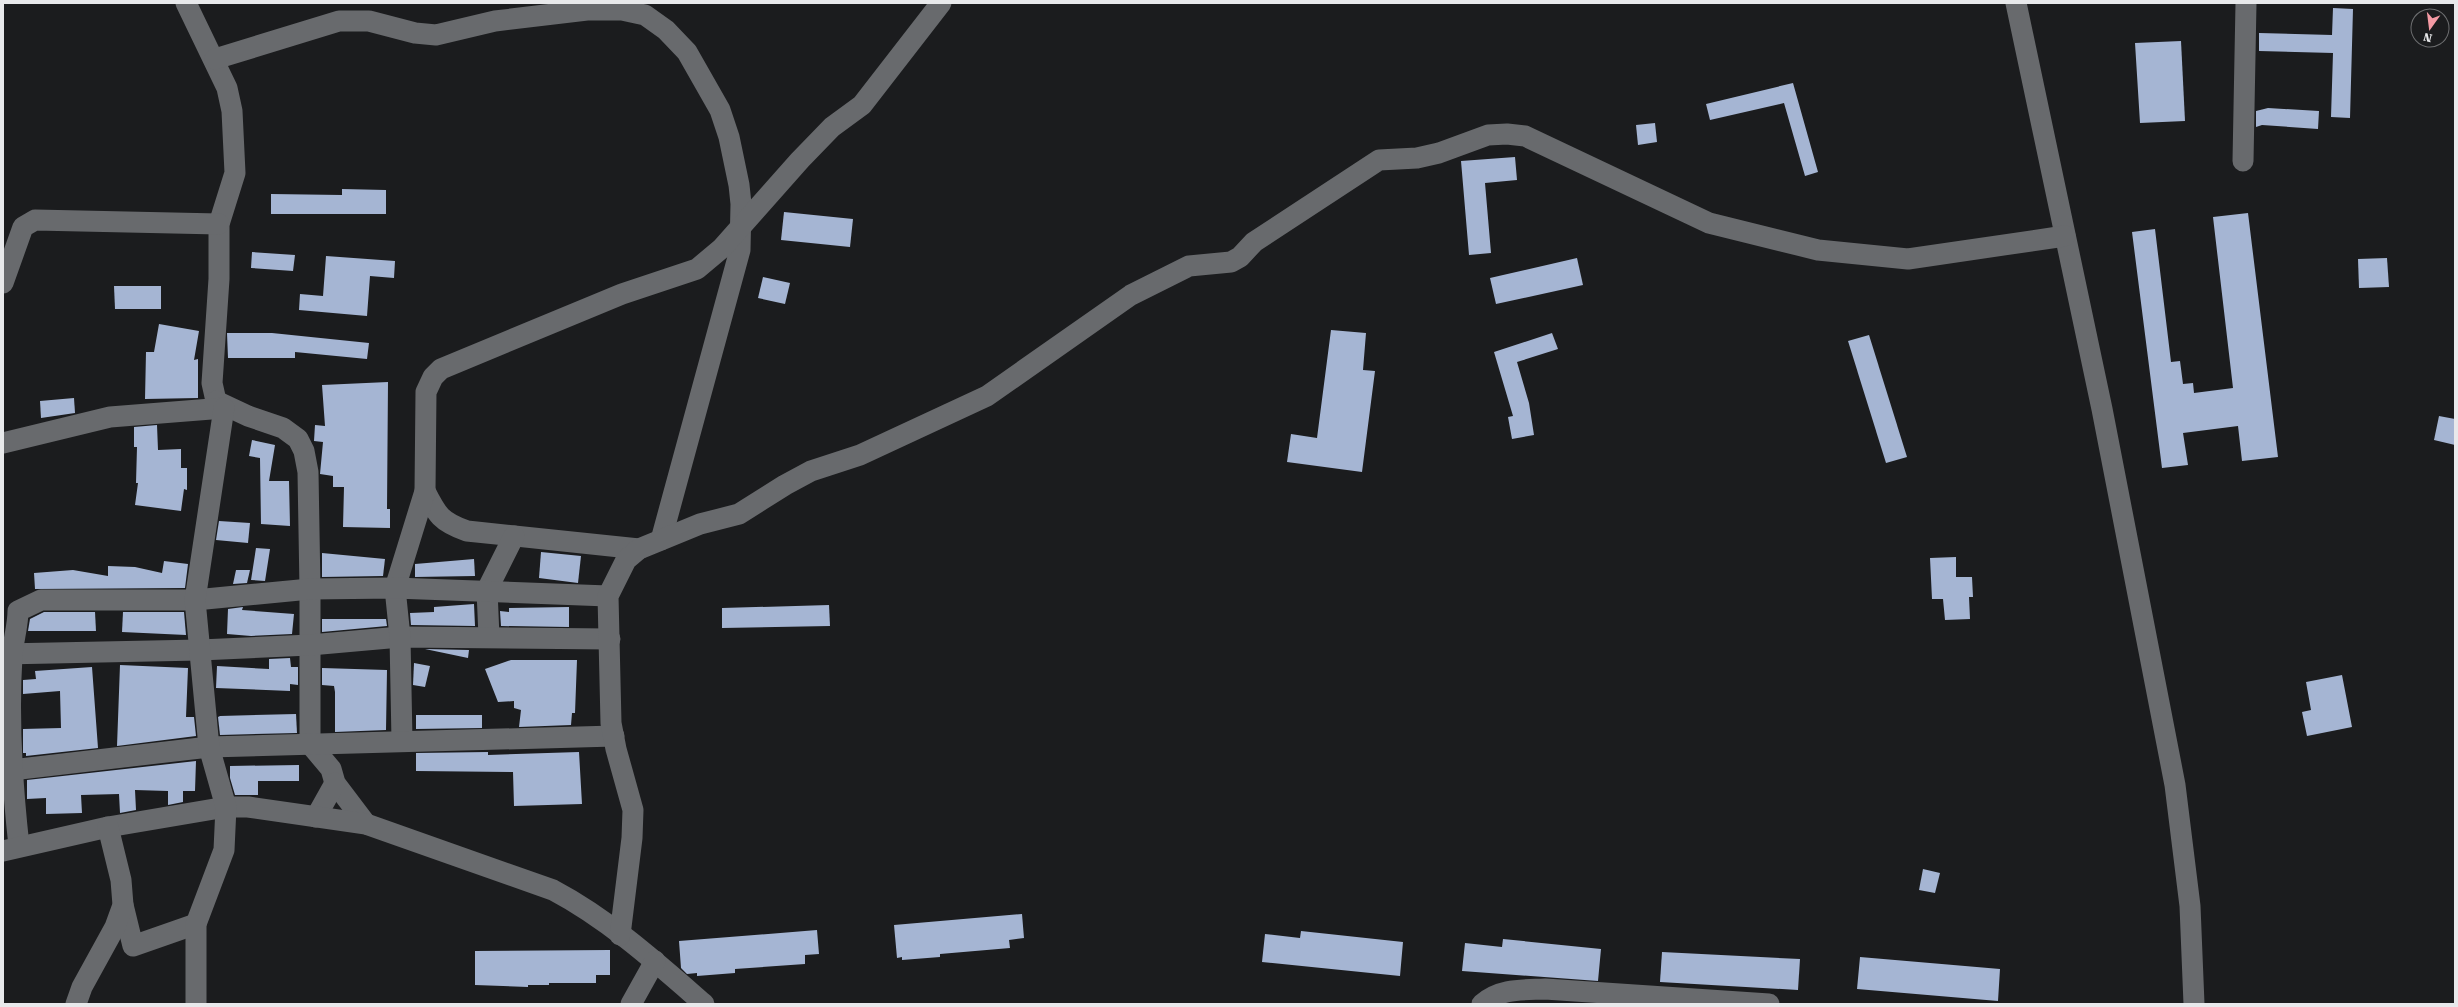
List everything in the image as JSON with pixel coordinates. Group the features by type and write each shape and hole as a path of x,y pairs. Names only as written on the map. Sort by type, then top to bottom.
{"street":[{"path":"186,3 215,59 227,88 232,111 235,143 235,173 219,224 219,279 212,382 220,404 195,600 209,747 226,807 224,850 196,924 196,1004"},
{"path":"402,741 400,637 395,588 425,491 426,392 433,377 441,369 622,294 697,269 722,248 832,127 862,105 941,3"},
{"path":"2016,3 2102,409 2174,785 2190,906 2194,1004"},
{"path":"2243,161 2246,3"},
{"path":"215,59 339,20 370,21 415,33 436,35 495,20 587,10 622,10 645,15 666,30 687,52 720,110 729,138 739,185 741,228 740,250 661,540"},
{"path":"620,935 632,838 633,810 614,736 608,596 626,560 639,549 700,524 739,514 785,484 811,471 860,455 987,396 1131,295 1190,266 1231,262 1240,258 1254,242 1379,160 1417,158 1439,153 1488,135 1507,134 1525,136 1709,222 1818,250 1908,259 2065,236"},
{"path":"3,283 23,227 35,220 219,224"},
{"path":"3,443 110,417 220,404 248,416 283,428 298,438 304,451 308,472 310,744 331,769 334,783 366,824"},
{"path":"425,491 433,508 447,524 467,531 639,549"},
{"path":"489,637 487,590 514,536"},
{"path":"608,596 487,590 395,588 310,589 195,600 41,600 18,611 18,626 7,654 7,771 11,849 108,826 226,807 248,807 366,824 553,890 572,900 655,961 704,1004"},
{"path":"7,654 200,650 310,645 400,637 610,639"},
{"path":"7,771 209,747 614,736"},
{"path":"316,817 334,783"},
{"path":"108,826 121,880 123,905 133,946 196,924"},
{"path":"76,1004 82,986 115,927 123,905"},
{"path":"632,1004 655,961"},
{"path":"1482,1004 1492,996 1514,990 1545,989 1769,1004"}],"building":[{"path":"2333,8 2353,9 2350,118 2331,117 2333,53 2259,51 2259,33 2332,35"},
{"path":"2181,41 2185,121 2140,123 2135,43"},
{"path":"1793,83 1818,172 1805,176 1784,103 1710,120 1706,104"},
{"path":"2268,108 2319,111 2318,129 2262,125 2256,127 2256,111"},
{"path":"1655,123 1657,142 1638,145 1636,125"},
{"path":"1515,157 1517,180 1485,183 1491,253 1469,255 1461,161"},
{"path":"342,189 386,190 386,214 271,214 271,194 342,195"},
{"path":"784,212 853,219 850,247 781,240"},
{"path":"2248,213 2278,457 2242,461 2238,426 2183,433 2188,465 2162,468 2132,232 2155,229 2171,362 2180,361 2183,384 2193,383 2194,393 2233,388 2213,217"},
{"path":"252,252 295,255 293,271 251,268"},
{"path":"326,256 395,261 394,278 370,276 367,316 299,310 300,294 323,296"},
{"path":"1577,258 1583,285 1496,304 1490,278"},
{"path":"2387,258 2389,287 2359,288 2358,259"},
{"path":"763,277 790,283 785,304 758,298"},
{"path":"114,286 161,286 161,309 115,309"},
{"path":"159,324 199,331 194,360 198,359 198,398 145,399 146,352 154,352"},
{"path":"1331,330 1366,333 1363,370 1375,371 1362,472 1287,462 1291,434 1317,438"},
{"path":"227,333 272,333 369,343 367,359 295,352 295,358 228,358"},
{"path":"1552,333 1558,349 1517,362 1529,403 1534,435 1512,439 1508,417 1513,416 1494,352"},
{"path":"1869,335 1907,457 1886,463 1848,341"},
{"path":"388,382 387,509 390,509 390,528 343,527 344,487 333,487 333,476 320,474 323,442 314,441 315,425 325,426 322,385"},
{"path":"74,398 75,413 41,418 40,401"},
{"path":"2439,416 2455,419 2455,445 2434,440"},
{"path":"157,425 158,450 181,449 181,468 187,468 187,490 184,489 181,511 135,505 138,483 136,483 137,447 134,447 134,427"},
{"path":"252,440 275,445 269,481 289,481 290,526 261,524 260,458 249,456"},
{"path":"219,521 250,523 248,543 216,540"},
{"path":"256,548 270,549 265,581 251,580"},
{"path":"541,552 581,556 578,583 539,578"},
{"path":"322,553 385,559 383,576 322,577"},
{"path":"1956,557 1956,577 1972,577 1973,597 1969,597 1970,619 1945,620 1943,599 1932,599 1930,558"},
{"path":"474,559 475,576 415,577 415,564"},
{"path":"164,561 188,564 185,588 35,589 34,573 73,570 108,576 108,566 135,567 162,573"},
{"path":"236,570 250,570 247,583 233,584"},
{"path":"474,604 475,626 411,625 410,613 434,612 434,607"},
{"path":"829,605 830,626 722,628 722,608"},
{"path":"243,607 242,610 294,614 292,634 251,636 227,634 228,609"},
{"path":"569,607 569,627 501,626 500,611 509,612 509,608"},
{"path":"44,612 95,612 96,631 28,631 30,619"},
{"path":"123,612 184,612 186,635 122,632"},
{"path":"322,619 386,619 387,626 322,632"},
{"path":"425,649 469,650 468,658"},
{"path":"290,658 291,667 298,667 298,685 290,684 290,691 216,688 217,666 269,669 269,659"},
{"path":"511,660 577,660 575,713 572,713 571,725 519,727 521,710 514,708 514,701 498,702 485,669"},
{"path":"414,663 430,666 425,687 413,685"},
{"path":"120,665 188,668 186,717 194,717 196,736 117,746"},
{"path":"92,667 98,748 26,756 26,753 23,753 23,729 61,728 60,691 23,694 23,680 36,679 35,671"},
{"path":"322,668 387,670 386,730 335,732 334,686 322,685"},
{"path":"2342,675 2352,727 2307,736 2302,712 2311,710 2306,682"},
{"path":"296,714 297,733 220,735 218,717 220,716"},
{"path":"416,715 482,715 482,728 416,729"},
{"path":"488,752 488,755 579,752 582,804 514,806 513,772 416,771 416,753"},
{"path":"196,761 195,791 183,791 183,802 168,805 168,791 135,790 136,810 120,813 119,794 81,795 82,813 46,814 46,798 27,799 27,780"},
{"path":"299,765 299,781 258,781 258,795 235,795 230,778 230,766"},
{"path":"1923,869 1940,873 1935,893 1919,890"},
{"path":"1022,914 1024,938 1009,940 1010,948 940,954 940,957 902,960 902,957 897,958 894,925"},
{"path":"817,930 819,954 805,955 805,964 735,969 735,973 697,976 697,973 687,974 681,968 679,941"},
{"path":"1301,931 1403,942 1400,976 1262,962 1265,934 1300,938"},
{"path":"1503,939 1601,949 1598,981 1462,971 1465,943 1502,947"},
{"path":"610,950 610,975 596,975 596,983 549,983 549,985 528,985 528,987 475,985 475,951"},
{"path":"1662,952 1800,959 1798,990 1660,982"},
{"path":"1860,957 2000,969 1998,1001 1857,989"}]}
